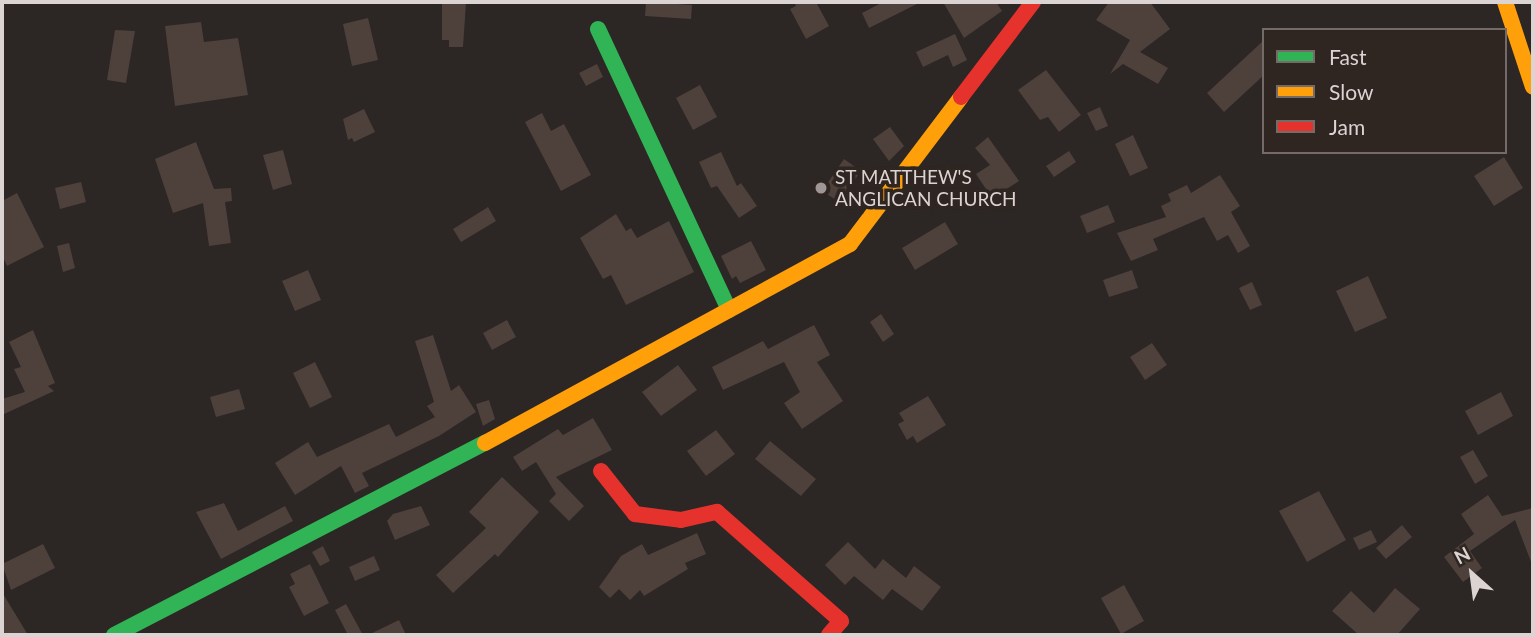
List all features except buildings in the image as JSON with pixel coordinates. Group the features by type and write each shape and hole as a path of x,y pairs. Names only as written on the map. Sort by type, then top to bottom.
{"street":[{"path":"114,635 418,479 850,244 1033,2"},
{"path":"1505,2 1533,87"},
{"path":"598,29 729,310"},
{"path":"601,471 635,514 681,520 717,512 841,621 829,635"}],"traffic: fast":[{"path":"598,29 729,310"},
{"path":"114,635 485,443"}],"traffic: slow":[{"path":"1505,2 1533,87"},
{"path":"485,443 850,244 961,97"}],"traffic: jam":[{"path":"961,97 1033,2"},
{"path":"601,471 635,514 681,520 717,512 841,621 829,635"}],"place":[{"name":"ST MATTHEW'S ANGLICAN CHURCH","path":"821,188"}]}
